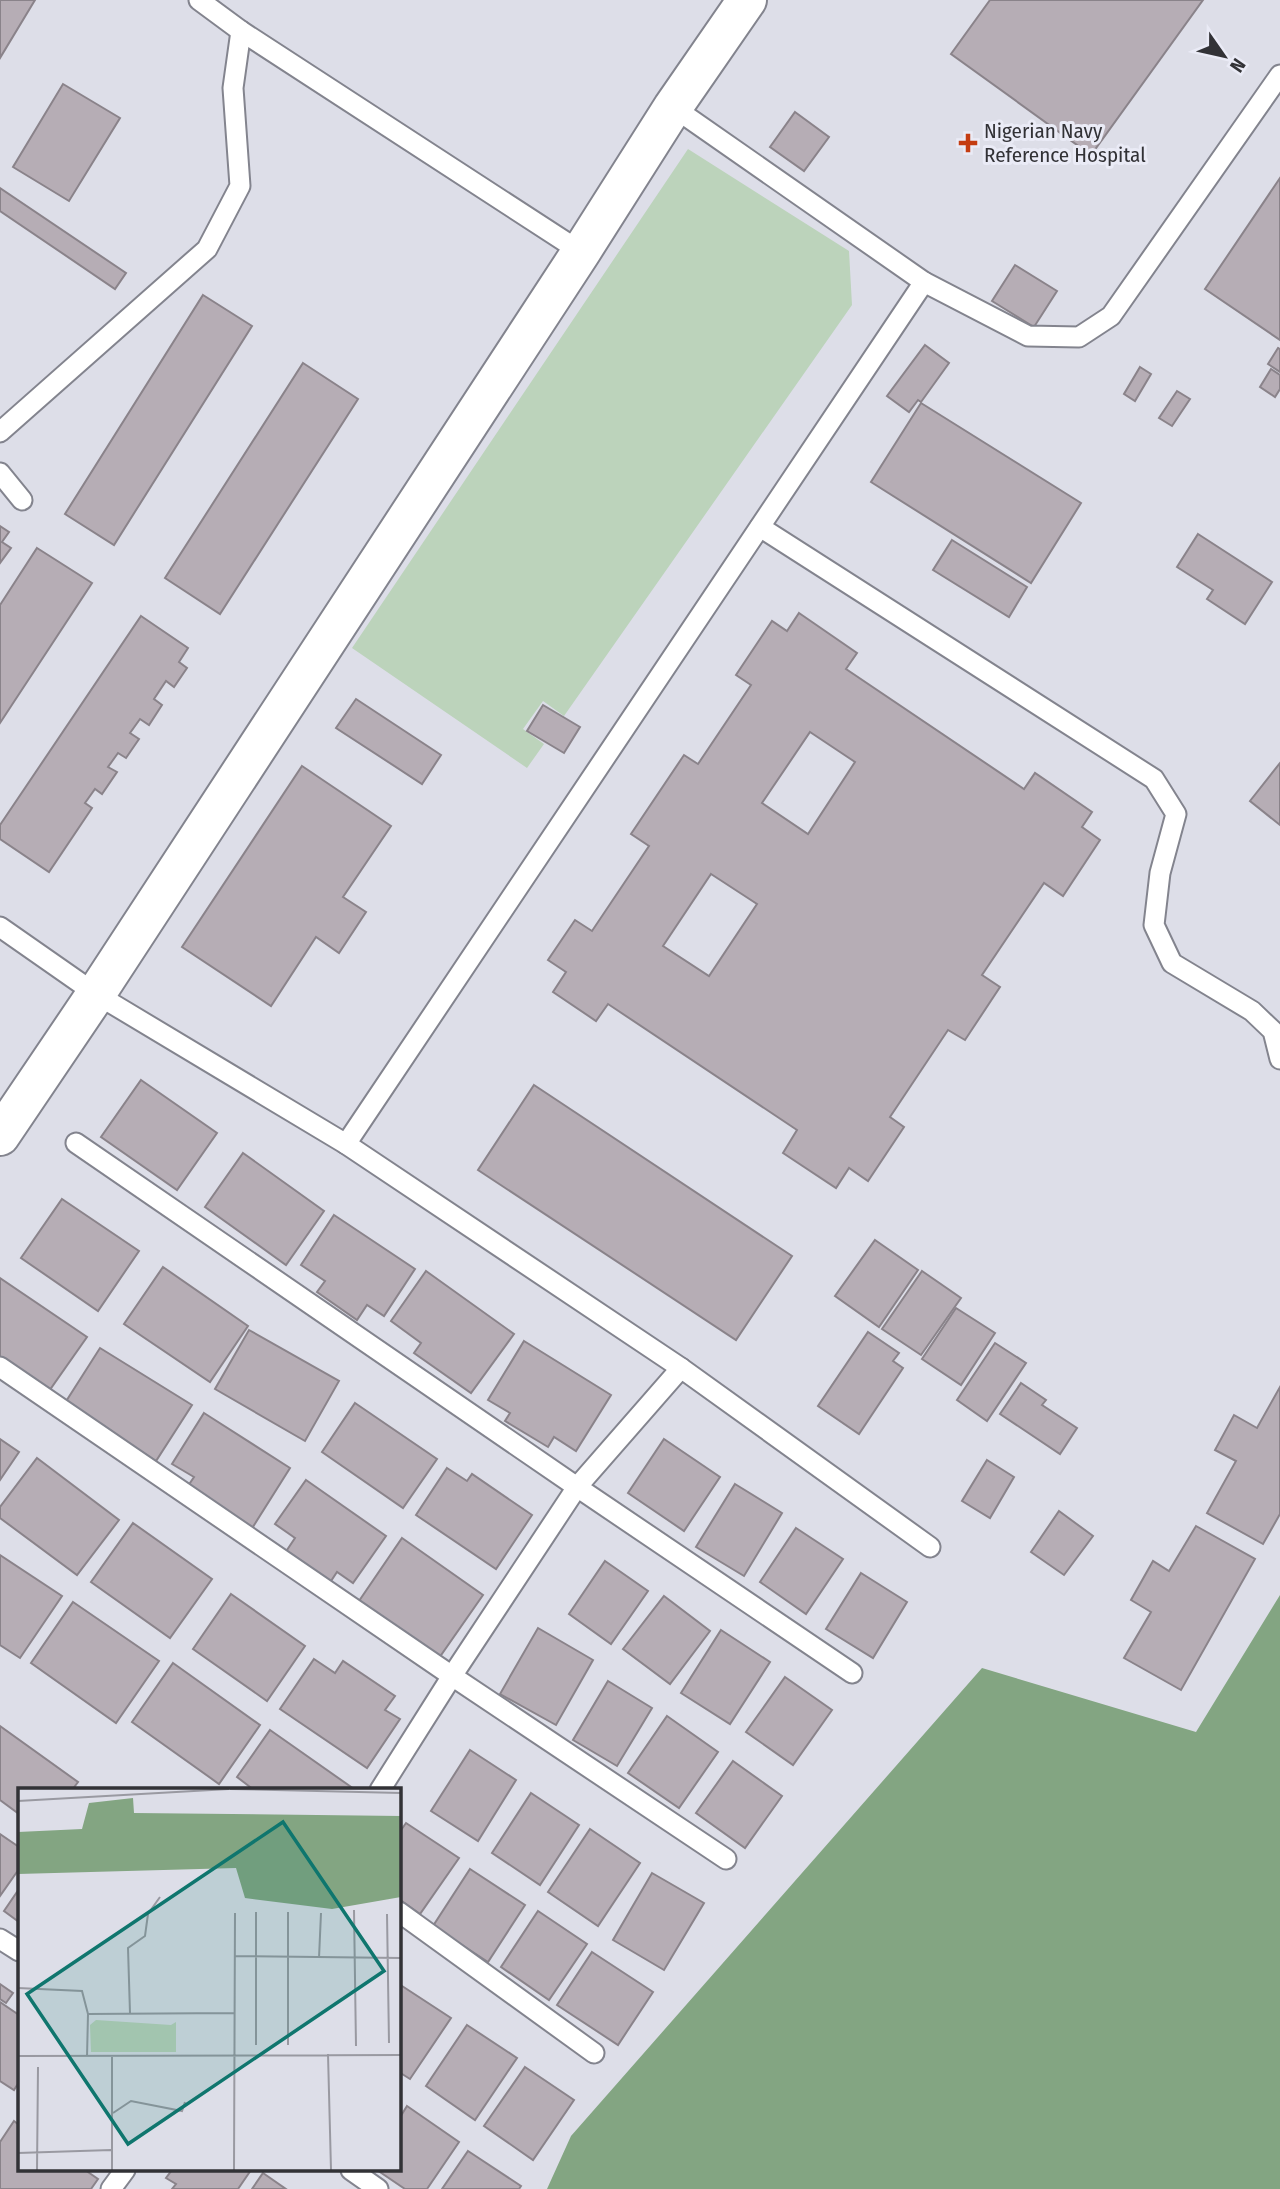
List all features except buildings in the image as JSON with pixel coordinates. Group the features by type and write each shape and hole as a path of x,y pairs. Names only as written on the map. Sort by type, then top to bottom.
{"street":[{"path":"0,1136 582,252 673,107 747,0"}],"lane":[{"path":"199,0 242,31 582,252"},
{"path":"0,432 207,249 240,186 233,88 242,31"},
{"path":"673,107 925,282 1028,335 1079,337 1111,316 1280,75"},
{"path":"346,1144 925,282"},
{"path":"0,473 22,500"},
{"path":"760,527 1154,779 1176,814 1160,873 1154,925 1172,963 1252,1011 1273,1031 1280,1059"},
{"path":"0,926 96,994 346,1144 681,1368 930,1547"},
{"path":"76,1143 852,1673"},
{"path":"0,1367 452,1676 726,1859"},
{"path":"381,1788 577,1487 681,1368"},
{"path":"401,1913 593,2053"},
{"path":"0,1939 18,1950"},
{"path":"111,2189 124,2172"},
{"path":"354,2172 378,2189"}],"green space":[{"path":"688,149 849,251 852,305 564,716 543,701 523,729 544,744 527,768 352,648"},
{"path":"1280,1595 1280,2189 547,2189 571,2136 982,1668 1196,1732"}],"place":[{"name":"Nigerian Navy Reference Hospital","path":"968,143"}]}
